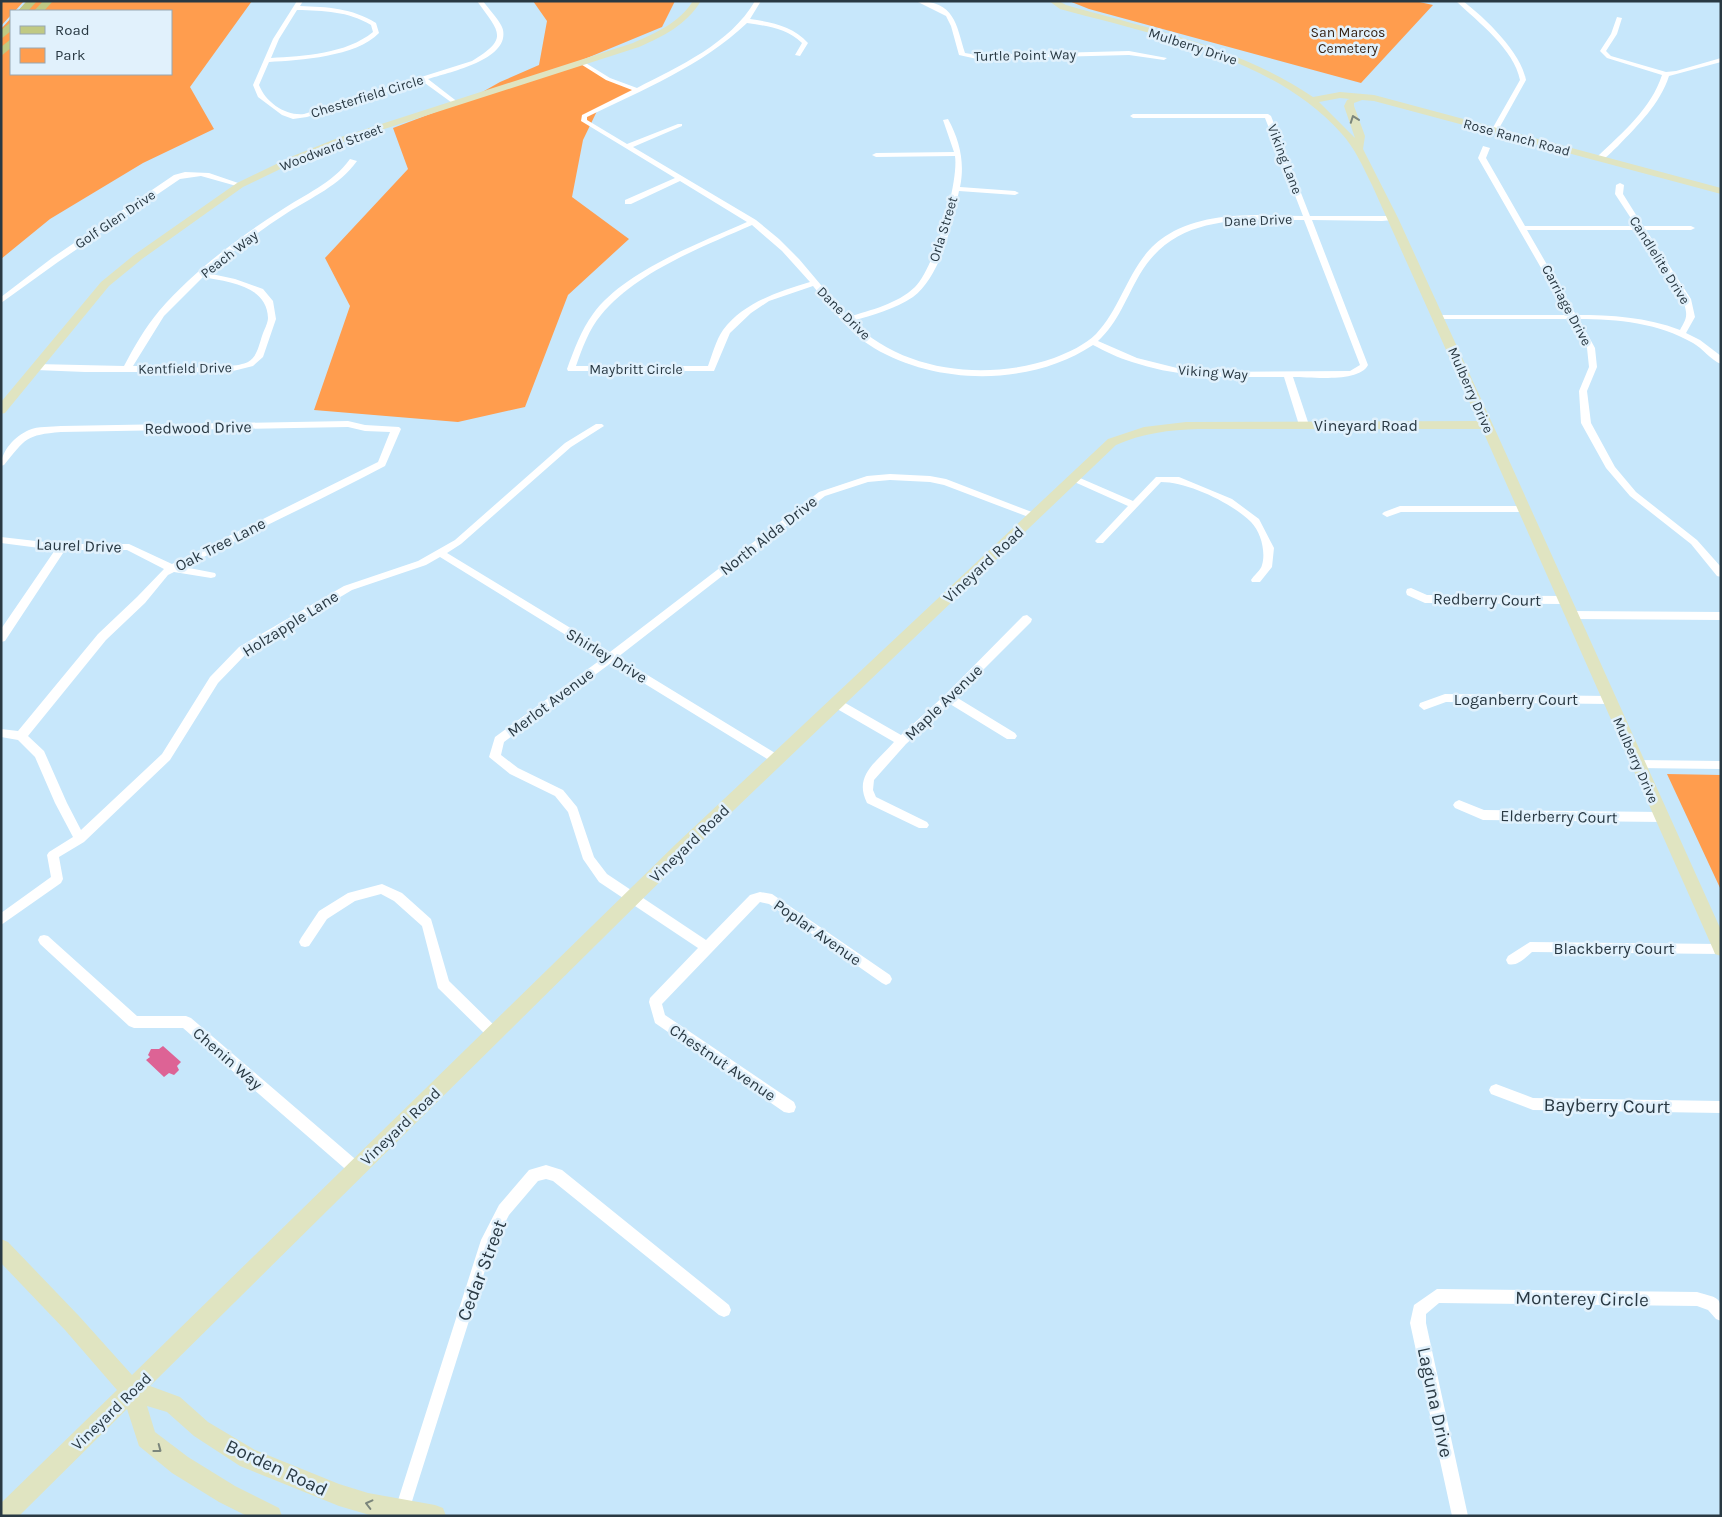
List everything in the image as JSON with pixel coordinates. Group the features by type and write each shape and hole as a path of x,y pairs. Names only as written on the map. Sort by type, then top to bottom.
{"main road":[{"path":"1,36 10,26"},
{"path":"1,43 10,34"},
{"path":"1,53 10,43"}],"street":[{"name":"Chesterfield Circle","path":"300,1 276,38 256,80 260,96 284,114 293,117 305,116 474,62 492,51 499,42 500,29 480,1"},
{"name":"Woodward Street","path":"1,410 105,284 138,257 240,185 296,158 341,140 582,63 660,34 671,28 690,12 697,1"},
{"path":"582,63 608,80 637,90 728,39 748,21 758,1"},
{"name":"Turtle Point Way","path":"919,1 942,10 954,20 962,55 977,57 1129,53 1164,58"},
{"name":"Mulberry Drive","path":"1053,1 1063,7 1228,56 1283,81 1312,100 1346,133 1358,150 1393,218 1721,949"},
{"path":"1458,1 1468,7 1508,51 1524,74 1523,80 1495,131"},
{"path":"266,60 303,58 332,52 371,38 376,33 374,24 354,13 294,8"},
{"path":"1619,18 1614,34 1602,51 1609,57 1666,74 1677,73 1721,60"},
{"path":"748,21 765,23 793,32 805,43 798,55"},
{"path":"1600,159 1624,132 1644,116 1665,81 1666,74"},
{"path":"424,78 457,104"},
{"name":"Dane Drive","path":"637,90 584,116 583,120 754,222 786,250 854,328 877,346 910,361 941,369 997,372 1035,367 1080,349 1101,333 1153,249 1172,235 1215,221 1246,218 1393,218"},
{"name":"Rose Ranch Road","path":"1312,100 1340,95 1363,96 1721,191"},
{"path":"1358,150 1360,136 1349,106 1350,102 1363,96"},
{"name":"Viking Lane","path":"1133,116 1268,116 1364,365 1362,370 1352,374 1288,375"},
{"name":"Orla Street","path":"848,320 900,301 926,281 936,258 956,189 959,171 958,154 946,120"},
{"path":"627,147 680,125"},
{"name":"Carriage Drive","path":"1486,148 1482,158 1524,228 1591,348 1593,367 1583,391 1586,422 1611,468 1633,494 1694,542 1721,574"},
{"path":"876,155 958,154"},
{"name":"Peach Way","path":"127,369 161,315 183,290 222,257 284,212 345,173 353,161"},
{"name":"Golf Glen Drive","path":"1,301 55,260 177,177 196,172 240,185"},
{"path":"628,202 682,178"},
{"name":"Candlelite Drive","path":"1620,185 1619,194 1687,298 1692,312 1691,320 1681,334"},
{"path":"956,189 1016,193"},
{"name":"Maybritt Circle","path":"754,222 692,249 616,295 598,313 581,340 571,369 711,370 726,332 748,311 766,299 814,283"},
{"path":"1524,228 1691,228"},
{"name":"Kentfield Drive","path":"36,367 85,370 229,369 250,364 259,356 272,319 269,301 260,291 232,280 202,274"},
{"path":"1437,317 1629,319 1654,324 1681,334 1704,346 1721,361"},
{"name":"Viking Way","path":"1091,341 1134,360 1177,371 1213,375 1288,375"},
{"path":"1288,375 1304,425"},
{"name":"Redwood Drive","path":"1,463 17,443 32,432 61,429 348,424 364,428"},
{"name":"Vineyard Road","path":"4,1516 632,898 776,759 1112,442 1129,433 1145,429 1198,425 1486,425"},
{"name":"Holzapple Lane","path":"1,920 57,879 53,855 80,840 166,757 214,680 243,650 348,588 422,563 458,542 568,445 599,426"},
{"name":"Oak Tree Lane","path":"21,736 102,637 141,600 164,573 382,464 396,429 364,428"},
{"name":"North Alda Drive","path":"611,657 822,494 867,479 890,477 930,479 946,482 1034,516"},
{"path":"1073,478 1134,505"},
{"path":"1100,541 1159,479 1176,479 1229,501 1256,521 1269,548 1266,567 1256,580"},
{"path":"1387,514 1400,509 1523,509"},
{"name":"Laurel Drive","path":"1,540 62,547 129,547 171,568 211,575"},
{"path":"1,638 62,547"},
{"name":"Shirley Drive","path":"439,552 776,759"},
{"name":"Redberry Court","path":"1411,592 1425,599 1564,600"},
{"path":"1571,615 1721,616"},
{"name":"Maple Avenue","path":"923,826 871,800 867,790 868,779 902,741 949,698 1027,619"},
{"name":"Merlot Avenue","path":"611,657 499,740 496,757 514,771 559,793 573,810 590,859 603,878 632,898"},
{"path":"949,698 1011,736"},
{"name":"Loganberry Court","path":"1424,706 1446,698 1609,700"},
{"path":"836,703 902,741"},
{"path":"1,733 21,736 40,754 61,803 80,840"},
{"path":"1638,764 1721,764"},
{"name":"Elderberry Court","path":"1459,805 1483,815 1662,817"},
{"path":"305,942 324,915 352,898 382,889 398,897 426,923 443,984 494,1034"},
{"name":"Poplar Avenue","path":"708,948 754,899 760,897 772,898 886,979"},
{"path":"632,898 708,948"},
{"name":"Chenin Way","path":"44,940 134,1022 186,1022 356,1169"},
{"name":"Blackberry Court","path":"1512,960 1530,947 1721,949"},
{"name":"Chestnut Avenue","path":"708,948 655,1002 660,1019 788,1106"},
{"name":"Bayberry Court","path":"1496,1090 1533,1104 1721,1107"},
{"name":"Cedar Street","path":"400,1514 486,1245 504,1210 534,1175 546,1172 556,1175 724,1310"},
{"path":"1,1249 72,1323 132,1391 146,1439 188,1470 227,1494 271,1516"},
{"name":"Monterey Circle","path":"1437,1296 1697,1299 1713,1304 1721,1314"},
{"name":"Laguna Drive","path":"1437,1296 1419,1310 1418,1323 1460,1516"},
{"name":"Borden Road","path":"132,1391 173,1404 201,1429 248,1458 339,1495 400,1514 434,1516"}],"green space":[{"path":"1,1 24,1 16,10 10,10 10,16 1,26"},
{"path":"27,1 252,1 190,87 214,129 143,163 50,219 1,259 1,29 10,19 10,75 172,75 172,10 19,10"},
{"path":"533,1 675,1 662,27 558,70 582,63 604,77 636,90 597,111 583,140 572,197 629,239 568,295 525,407 458,422 314,410 350,306 325,258 408,169 393,128 470,99 500,82 539,65 547,21"},
{"name":"San Marcos Cemetery","path":"1069,1 1415,1 1433,5 1361,83 1089,9"},
{"path":"1667,774 1721,775 1721,890"}],"shaded area":[{"path":"163,1046 181,1062 177,1066 179,1070 174,1075 169,1073 164,1077 146,1060 150,1057 148,1055 151,1049 159,1049"}]}
